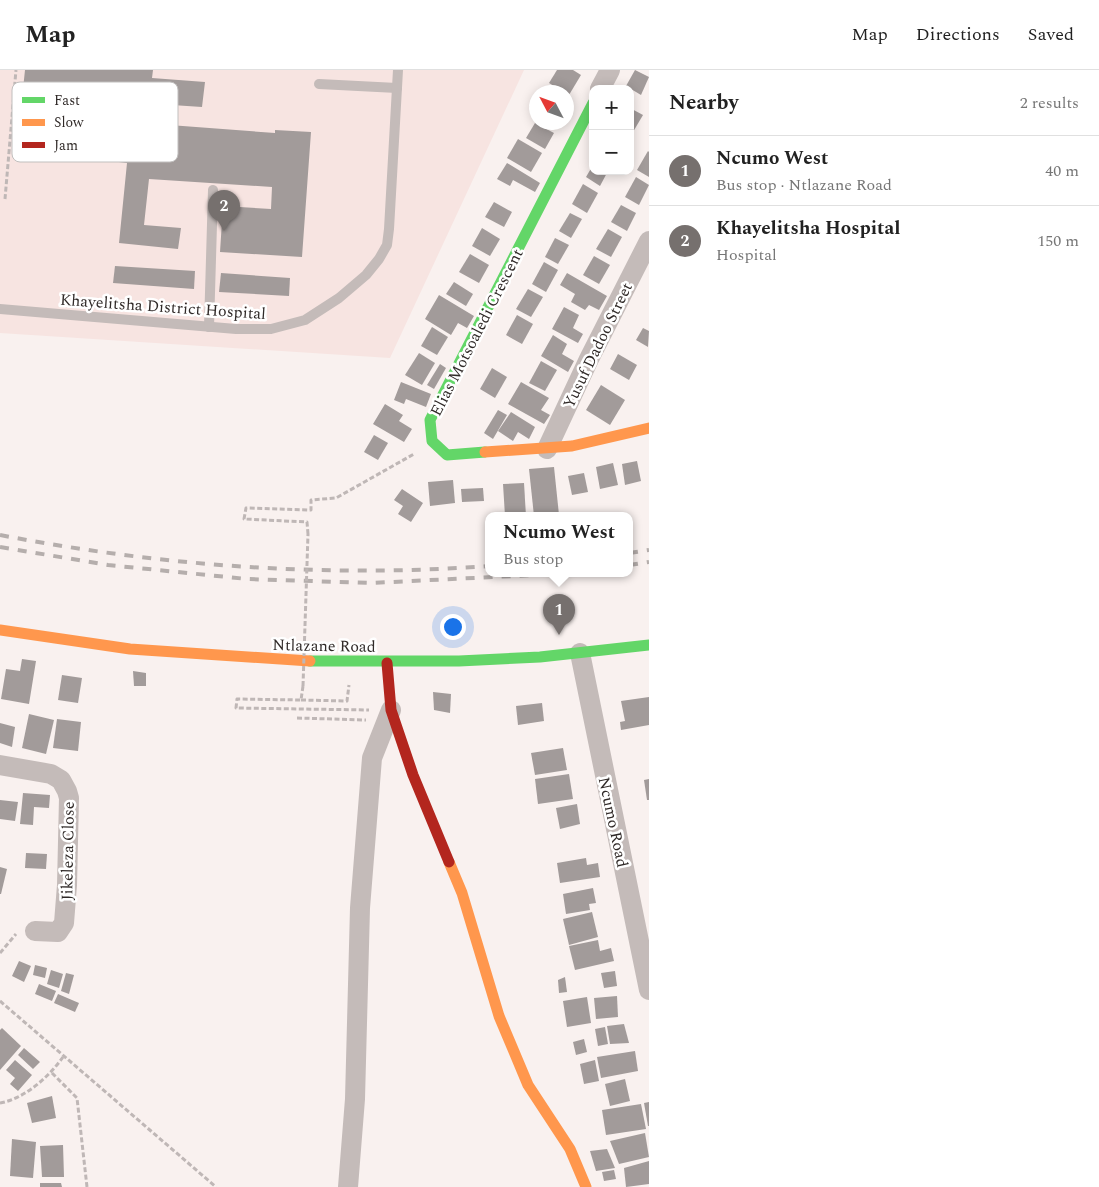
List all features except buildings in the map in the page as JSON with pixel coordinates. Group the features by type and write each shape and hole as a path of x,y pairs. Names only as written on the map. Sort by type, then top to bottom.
{"street":[{"path":"602,85 610,70"},
{"name":"Elias Motsoaledi Crescent","path":"433,444 430,438 430,420 589,111"},
{"name":"Yusuf Dadoo Street","path":"547,449 589,359 649,241"},
{"path":"433,444 447,456 547,449 572,446 649,428"},
{"name":"Ntlazane Road","path":"0,630 137,650 208,657 387,663 501,660 649,645"},
{"name":"Ncumo Road","path":"580,653 648,977"},
{"path":"387,663 391,710 413,775 462,893 499,1016 528,1085 570,1149 586,1187"},
{"path":"348,1187 355,1099 360,908 372,758 391,710"},
{"name":"Jikeleza Close","path":"0,765 51,774 64,784 69,798 64,923 58,932 35,931"}],"lane":[{"name":"Khayelitsha District Hospital","path":"0,309 209,327 271,329 304,320 339,298 366,275 387,245 398,70"},
{"path":"319,84 397,88"},
{"path":"209,327 213,190"}],"path":[{"path":"5,199 12,117"},
{"path":"301,700 303,686 307,522 244,519 246,508 311,510 311,500 336,498 433,444"},
{"path":"350,678 347,701 238,699 236,708 371,710"},
{"path":"296,718 370,720"},
{"path":"0,1001 62,1057 216,1187"},
{"path":"0,1103 12,1101 52,1072 62,1057"},
{"path":"52,1072 77,1098 88,1187"}],"shaded area":[{"path":"0,70 524,70 390,358 0,333"}],"railway":[{"path":"0,535 121,555 244,567 366,571 485,566"},
{"path":"0,547 108,565 247,579 371,583 493,577"},
{"path":"633,552 649,550"},
{"path":"633,564 649,562"}],"traffic: fast":[{"path":"485,452 447,455 432,441 430,420 589,111"},
{"path":"310,661 459,661 540,657 649,645"}],"traffic: slow":[{"path":"485,452 572,446 649,428"},
{"path":"0,630 130,649 310,661"},
{"path":"449,862 462,893 499,1016 528,1085 570,1149 586,1187"}],"traffic: jam":[{"path":"387,663 391,710 413,775 449,862"}],"place":[{"name":"Khayelitsha Hospital","path":"224,231"},
{"name":"Ncumo West","path":"559,635"}]}
